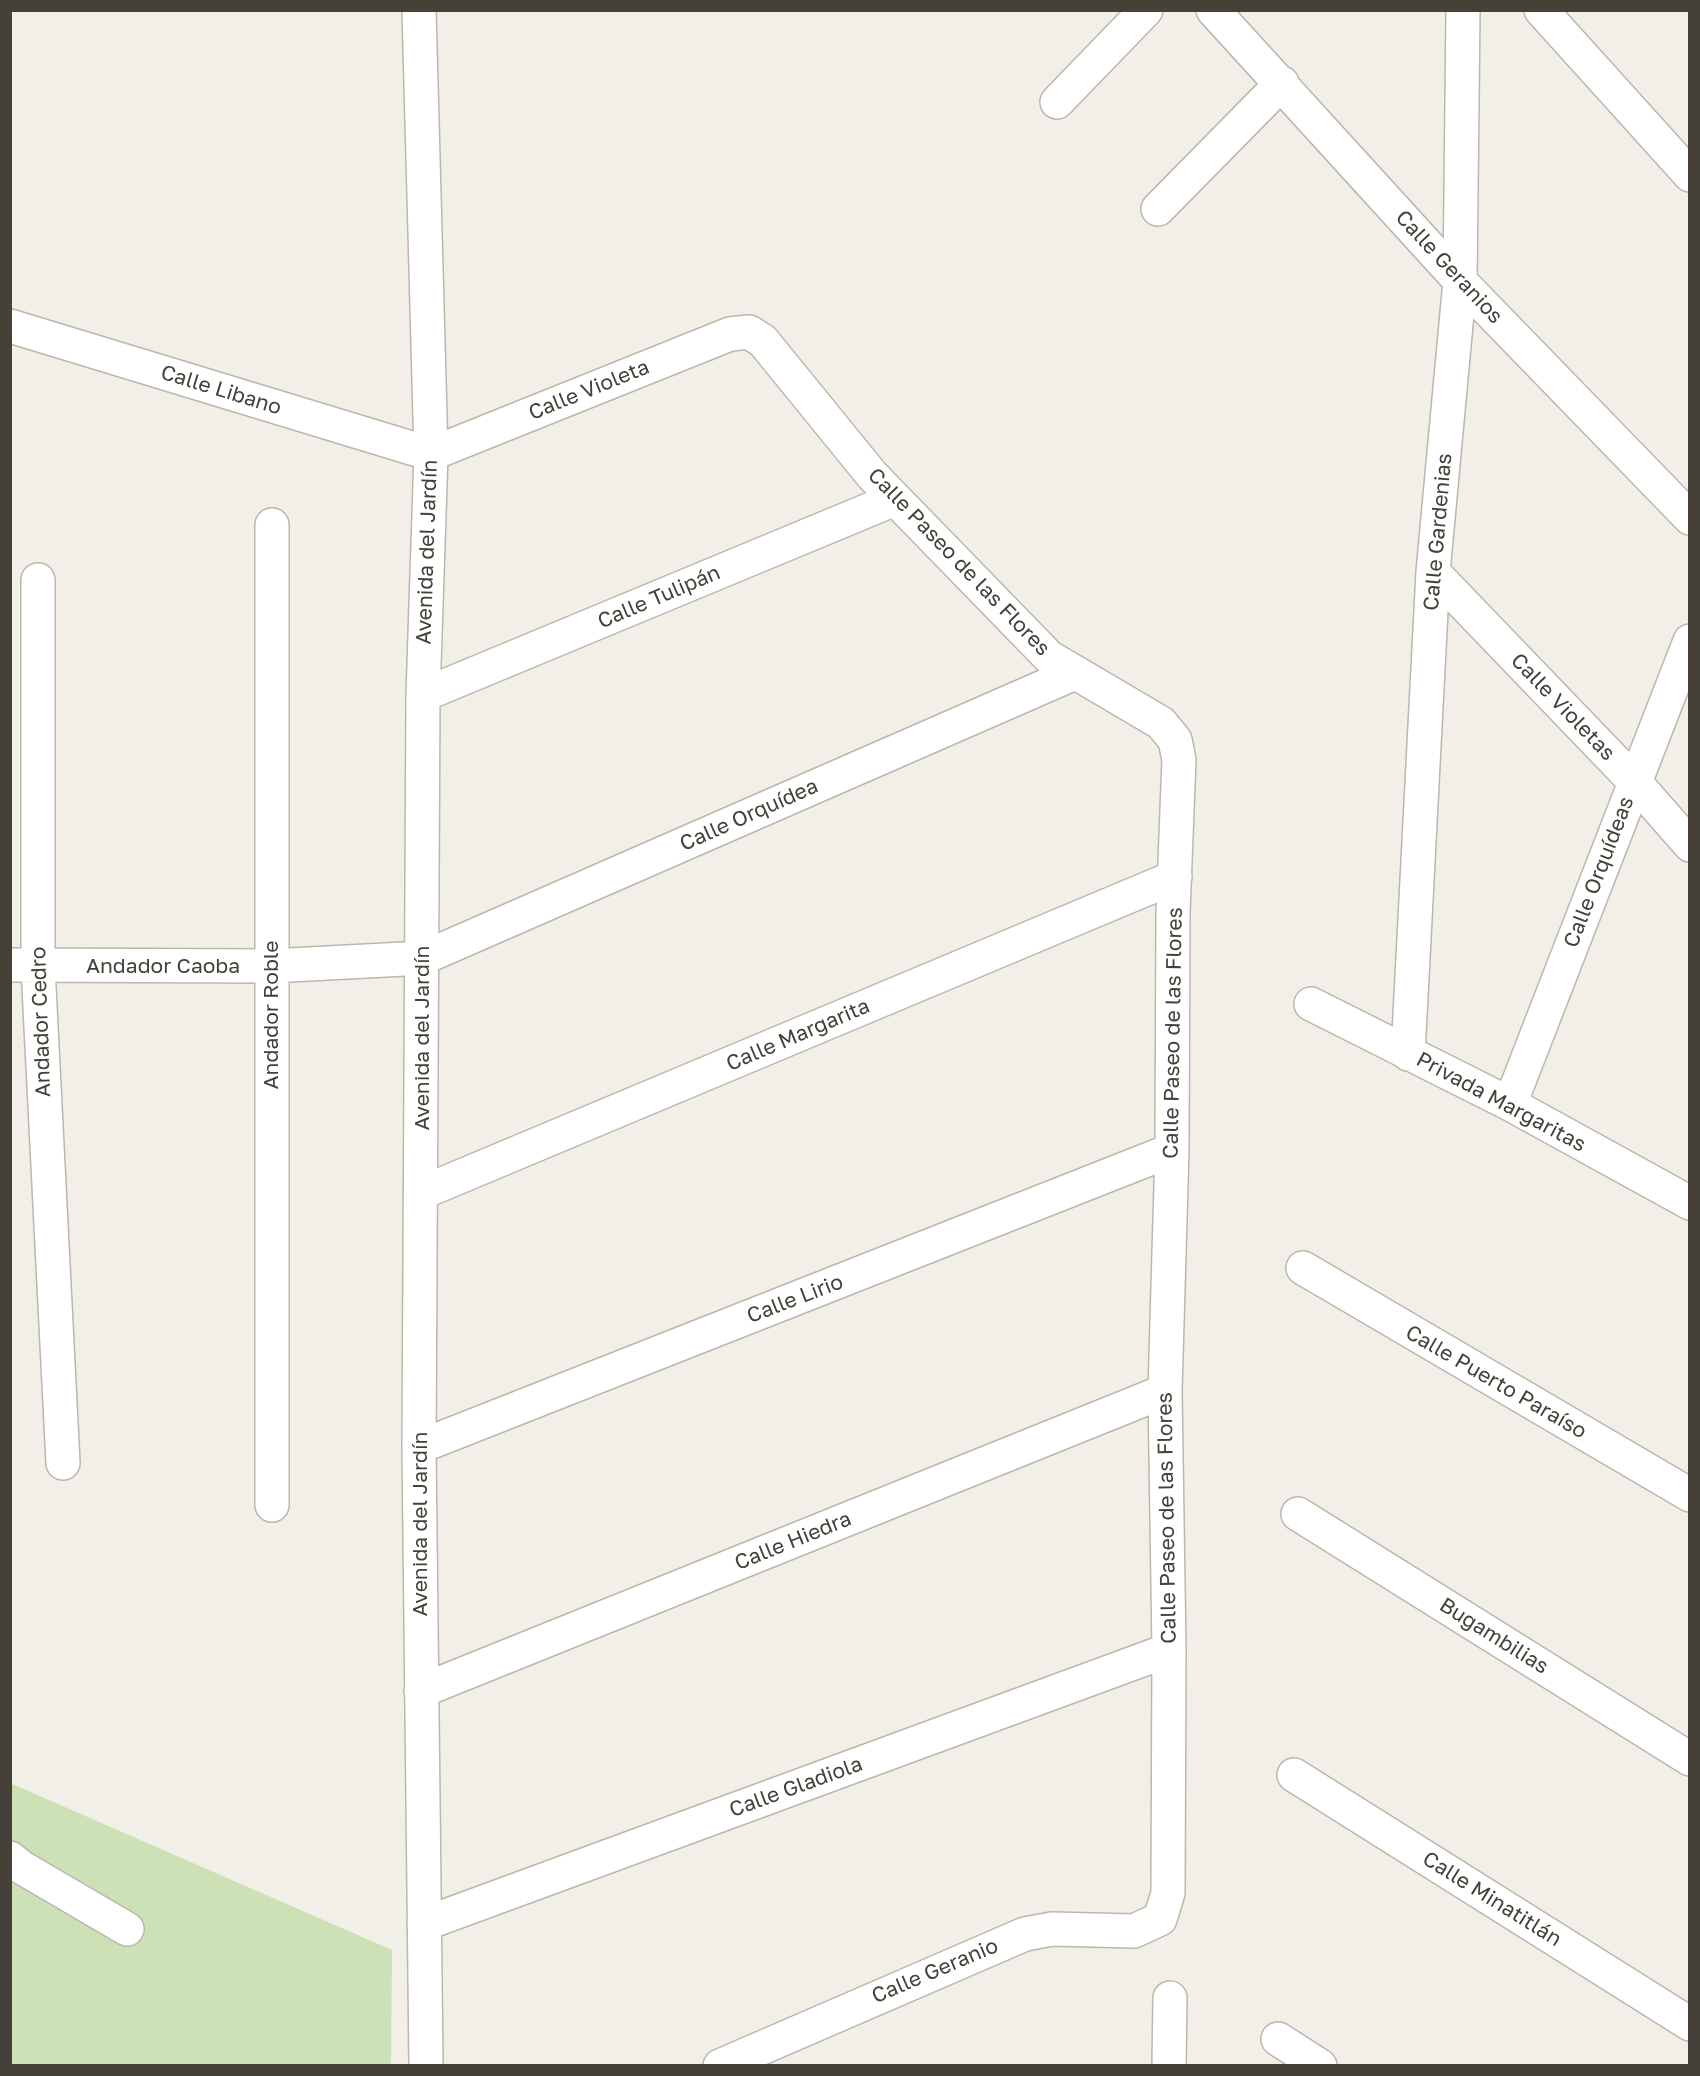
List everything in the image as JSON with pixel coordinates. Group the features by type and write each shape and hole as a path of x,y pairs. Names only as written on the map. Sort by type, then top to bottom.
{"street":[{"name":"Avenida del Jardín","path":"419,10 430,454 423,695 419,1447 426,2066"},
{"path":"1057,102 1146,10"},
{"name":"Calle Geranios","path":"1213,10 1282,83 1460,281 1689,518"},
{"name":"Calle Gardenias","path":"1408,1054 1433,572 1460,281 1463,10"},
{"path":"1541,10 1689,175"},
{"path":"1158,209 1282,83"},
{"name":"Calle Libano","path":"10,326 430,454"},
{"name":"Calle Violeta","path":"430,454 730,334 749,332"},
{"name":"Calle Paseo de las Flores","path":"749,332 763,341 872,475 1049,657 1161,723 1175,740 1179,760 1165,1391 1169,1650 1168,1893 1160,1919"},
{"name":"Calle Tulipán","path":"423,695 895,499"},
{"name":"Andador Roble","path":"272,525 272,1505"},
{"name":"Calle Violetas","path":"1433,572 1634,781 1689,845"},
{"name":"Andador Cedro","path":"38,580 24,966 63,1463"},
{"name":"Calle Orquídeas","path":"1510,1104 1689,641"},
{"name":"Calle Orquídea","path":"423,958 1075,673"},
{"name":"Calle Margarita","path":"421,1193 1175,877"},
{"name":"Andador Caoba","path":"24,966 271,966 423,958"},
{"name":"Privada Margaritas","path":"1311,1004 1510,1104 1689,1203"},
{"name":"Calle Lirio","path":"419,1447 1172,1150"},
{"name":"Calle Puerto Paraíso","path":"1303,1268 1689,1495"},
{"name":"Calle Hiedra","path":"421,1691 1165,1391"},
{"name":"Bugambilias","path":"1298,1514 1689,1759"},
{"name":"Calle Gladiola","path":"424,1924 1169,1650"},
{"name":"Calle Minatitlán","path":"1294,1775 1689,2024"},
{"path":"10,1858 21,1867 127,1929"},
{"name":"Calle Geranio","path":"720,2066 1025,1934 1052,1929 1134,1931 1160,1919"},
{"path":"1169,2066 1170,1998"},
{"path":"1278,2039 1320,2066"}],"green space":[{"path":"10,1783 392,1950 391,2065 11,2065"}]}
